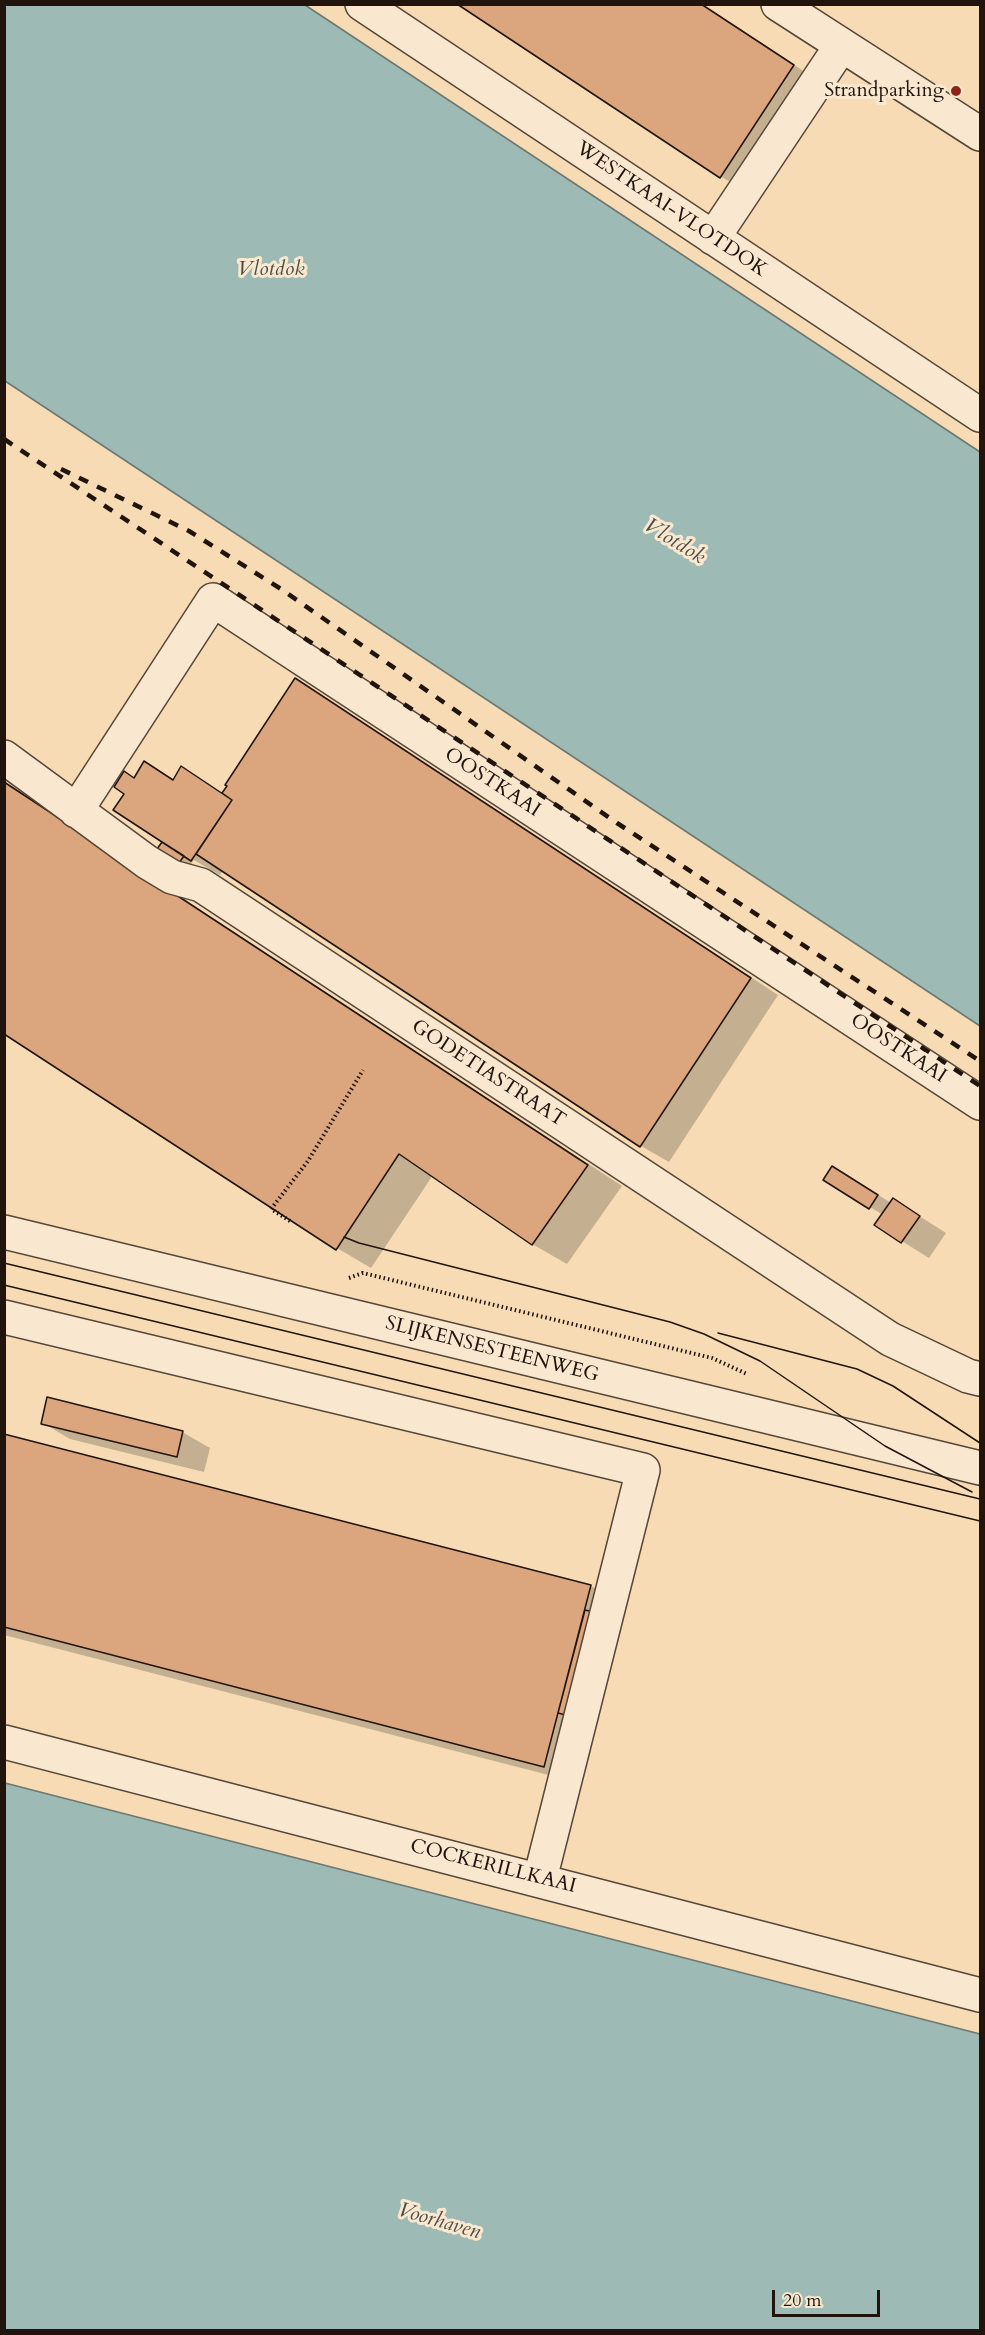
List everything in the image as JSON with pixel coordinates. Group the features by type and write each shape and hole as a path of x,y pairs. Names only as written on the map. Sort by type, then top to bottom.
{"street":[{"name":"WESTKAAI-VLOTDOK","path":"362,4 981,415"},
{"path":"778,4 981,134"},
{"path":"713,238 841,46"},
{"name":"OOSTKAAI","path":"76,811 213,600 981,1104"},
{"name":"GODETIASTRAAT","path":"4,757 147,862 172,877 201,885 890,1339 968,1376 981,1379"},
{"name":"SLIJKENSESTEENWEG","path":"4,1232 981,1468"},
{"path":"4,1317 643,1470 540,1879"},
{"name":"COCKERILLKAAI","path":"4,1742 981,1995"}],"path":[{"path":"290,1221 271,1209 308,1161 363,1070"}],"water":[{"name":"Vlotdok","path":"4,5 305,5 980,452 980,1026 5,381"},
{"name":"Voorhaven","path":"5,1783 980,2034 980,2330 5,2330"}],"building":[{"path":"457,4 701,4 794,65 720,178"},
{"path":"295,678 751,978 640,1147 196,854 232,800 222,793 227,786 225,785"},
{"path":"144,761 173,780 181,766 232,800 191,861 113,810 124,794 114,787 124,771 134,778"},
{"path":"4,782 588,1165 532,1245 399,1154 336,1250 4,1034"},
{"path":"162,842 184,856 179,863 157,849"},
{"path":"832,1166 878,1195 869,1209 823,1180"},
{"path":"893,1198 920,1216 901,1243 874,1225"},
{"path":"47,1397 183,1431 177,1457 41,1424"},
{"path":"4,1434 591,1585 544,1767 4,1627"},
{"path":"585,1610 611,1616 584,1720 558,1713"}],"tram line":[{"path":"344,1237 359,1243 670,1322 704,1334 760,1361 885,1446 972,1492"},
{"path":"4,1263 980,1499"},
{"path":"4,1285 980,1521"},
{"path":"718,1333 857,1369 893,1386 980,1443"}],"railway":[{"path":"4,439 980,1086"},
{"path":"61,469 189,531 281,589 617,823 980,1061"}],"place":[{"name":"Strandparking","path":"956,91"}]}
